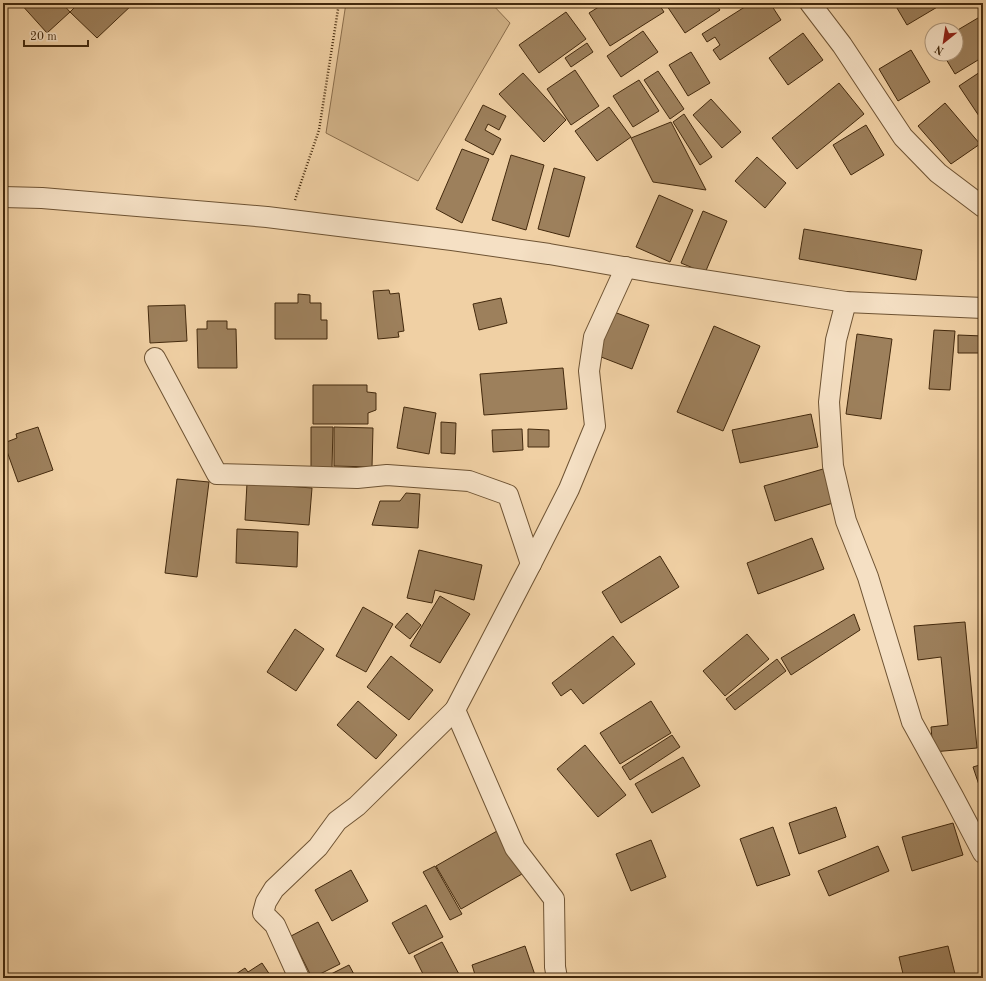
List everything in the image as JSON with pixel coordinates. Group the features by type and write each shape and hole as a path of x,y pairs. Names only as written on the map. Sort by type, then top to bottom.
{"street":[{"path":"810,3 842,45 903,137 938,173 983,207"},
{"path":"3,197 50,199 289,220 452,240 846,302 983,308"},
{"path":"299,978 275,925 263,913 266,902 274,889 318,847 337,821 357,806 455,710 569,489 595,426 589,371 594,337 626,267"},
{"path":"846,302 836,340 829,402 833,466 846,521 868,577 912,722 954,796 983,853"},
{"path":"155,358 217,474 357,478 387,475 469,481 508,495 531,564"},
{"path":"455,710 515,848 554,899 555,967 557,978"}],"path":[{"path":"289,220 319,130 339,3"}],"shaded area":[{"path":"346,3 491,3 510,23 418,181 326,133"}],"building":[{"path":"20,3 62,3 70,12 47,33"},
{"path":"79,3 134,3 97,38 70,12"},
{"path":"605,3 658,3 664,12 610,46 589,13"},
{"path":"665,3 715,3 720,10 685,33"},
{"path":"751,3 770,3 781,20 720,60 713,50 720,45 715,37 707,42 702,34"},
{"path":"894,3 944,3 907,25"},
{"path":"566,12 586,39 539,73 519,45"},
{"path":"983,15 983,57 955,74 948,62 964,62 964,26"},
{"path":"643,31 658,52 621,77 607,56"},
{"path":"803,33 823,60 788,85 769,58"},
{"path":"587,43 593,52 571,67 565,58"},
{"path":"911,50 930,82 898,101 879,69"},
{"path":"691,52 710,83 688,96 669,65"},
{"path":"575,70 599,106 571,125 547,89"},
{"path":"983,70 983,122 959,86"},
{"path":"658,71 684,109 670,119 644,80"},
{"path":"523,73 566,120 544,142 499,94"},
{"path":"639,80 659,111 633,127 613,96"},
{"path":"839,83 864,114 797,169 772,138"},
{"path":"711,99 741,132 722,148 693,115"},
{"path":"945,103 980,144 951,164 918,126"},
{"path":"483,105 506,116 499,130 488,124 485,130 501,139 493,155 465,140"},
{"path":"609,107 631,137 597,161 575,131"},
{"path":"684,114 712,157 700,165 673,122"},
{"path":"671,122 706,190 653,182 631,138"},
{"path":"866,125 884,155 851,175 833,145"},
{"path":"462,149 489,159 462,223 436,209"},
{"path":"511,155 544,165 526,230 492,220"},
{"path":"757,157 786,183 765,208 735,181"},
{"path":"554,168 585,177 569,237 538,229"},
{"path":"659,195 693,210 670,262 636,247"},
{"path":"703,211 727,221 705,273 681,263"},
{"path":"804,229 922,250 916,280 799,259"},
{"path":"389,290 390,294 399,293 404,331 398,332 399,337 378,339 373,291"},
{"path":"298,294 310,295 310,303 321,303 321,320 327,320 327,339 275,339 275,303 298,303"},
{"path":"501,298 507,323 479,330 473,304"},
{"path":"185,305 187,341 150,343 148,306"},
{"path":"614,312 649,325 632,369 596,355"},
{"path":"207,321 227,321 227,329 236,329 237,368 198,368 197,329 207,329"},
{"path":"714,326 760,346 723,431 677,412"},
{"path":"934,330 955,331 950,390 929,389"},
{"path":"857,334 892,339 881,419 846,414"},
{"path":"958,335 983,336 983,353 958,353"},
{"path":"563,368 567,409 484,415 480,374"},
{"path":"313,385 367,385 367,392 376,393 376,410 368,413 368,424 313,424"},
{"path":"404,407 436,413 429,454 397,448"},
{"path":"811,414 818,447 740,463 732,430"},
{"path":"441,422 456,423 455,454 441,453"},
{"path":"38,427 53,470 18,482 4,443 17,438 16,434"},
{"path":"311,427 333,427 332,468 311,467"},
{"path":"334,427 373,428 372,467 334,466"},
{"path":"522,429 523,450 493,452 492,430"},
{"path":"528,429 549,430 549,447 528,447"},
{"path":"823,469 833,503 775,521 764,486"},
{"path":"177,479 209,482 197,577 165,573"},
{"path":"247,483 312,488 309,525 245,520"},
{"path":"406,493 420,494 418,528 372,525 380,501 400,501"},
{"path":"237,529 298,532 297,567 236,563"},
{"path":"812,538 824,569 758,594 747,563"},
{"path":"419,550 482,565 474,600 435,590 432,603 407,598"},
{"path":"660,556 679,587 621,623 602,592"},
{"path":"440,596 470,614 440,663 410,646"},
{"path":"363,607 393,624 366,672 336,656"},
{"path":"407,613 421,625 410,639 395,627"},
{"path":"854,614 860,630 791,675 781,658"},
{"path":"965,622 977,748 933,752 931,727 948,725 941,657 918,660 914,626"},
{"path":"295,629 324,649 296,691 267,672"},
{"path":"747,634 769,659 725,696 703,671"},
{"path":"613,636 635,664 583,704 571,689 561,696 552,683"},
{"path":"391,656 433,690 409,720 367,687"},
{"path":"777,659 786,671 735,710 726,699"},
{"path":"358,701 397,735 376,759 337,725"},
{"path":"651,701 671,733 620,764 600,733"},
{"path":"672,735 680,747 630,780 622,767"},
{"path":"585,745 626,795 598,817 557,769"},
{"path":"683,757 700,786 652,813 635,784"},
{"path":"983,764 983,797 973,767"},
{"path":"836,807 846,837 799,854 789,823"},
{"path":"953,823 963,855 912,871 902,837"},
{"path":"773,827 790,875 757,886 740,839"},
{"path":"497,831 522,874 461,909 436,866"},
{"path":"651,840 666,877 631,891 616,854"},
{"path":"878,846 889,871 829,896 818,871"},
{"path":"435,866 462,914 450,920 423,872"},
{"path":"351,870 368,901 332,921 315,890"},
{"path":"426,905 443,937 409,954 392,923"},
{"path":"318,922 340,964 312,978 291,936"},
{"path":"442,942 461,978 425,978 414,956"},
{"path":"525,946 536,978 476,978 472,965"},
{"path":"948,946 956,978 904,978 899,957"},
{"path":"262,963 272,978 230,978 245,968 248,972"},
{"path":"349,965 356,978 323,978"}]}
